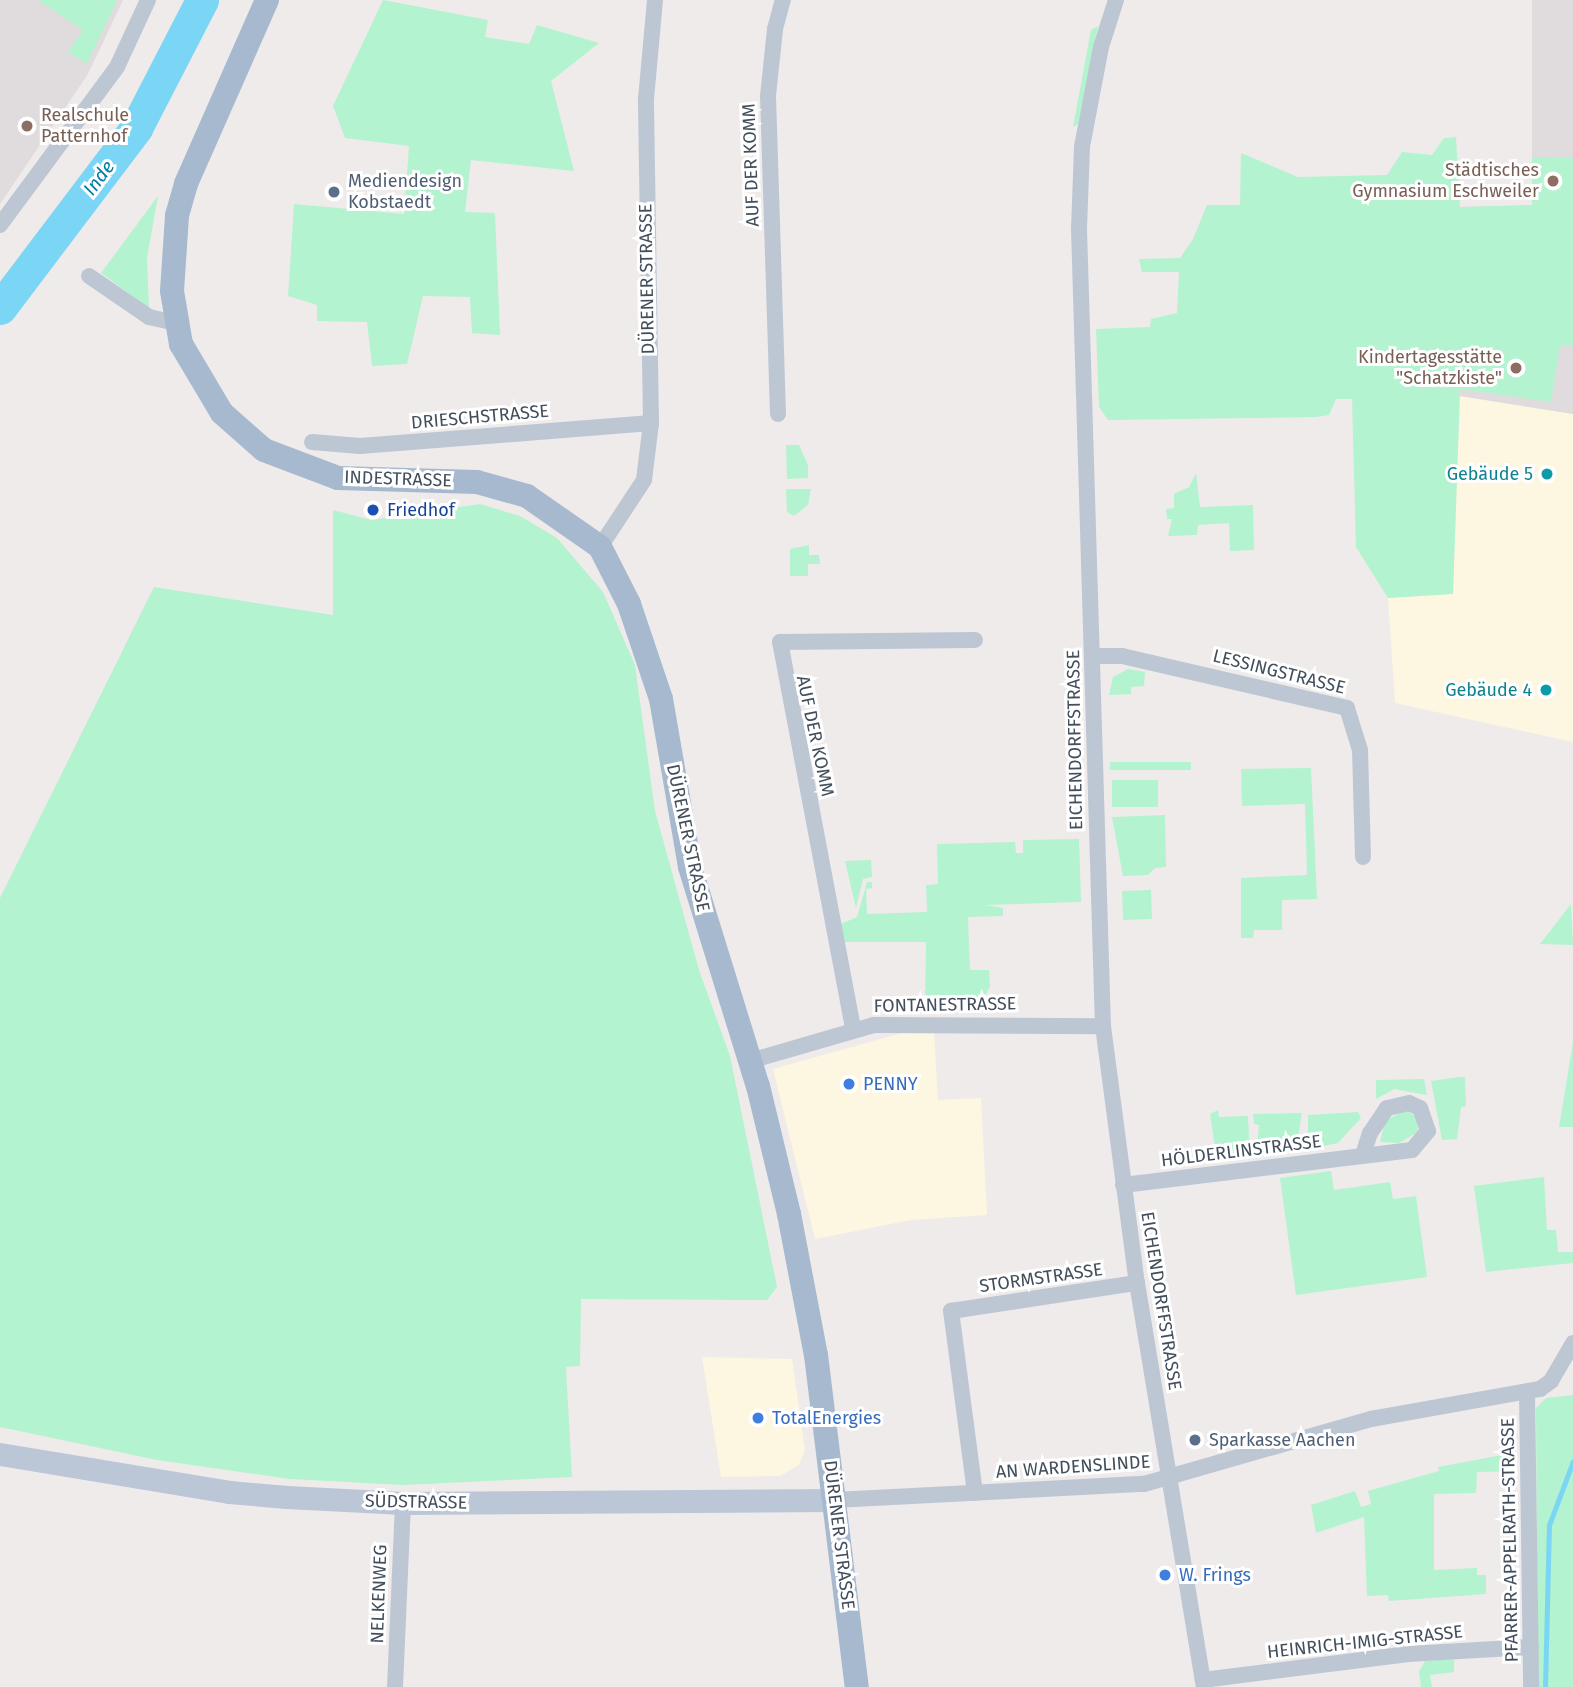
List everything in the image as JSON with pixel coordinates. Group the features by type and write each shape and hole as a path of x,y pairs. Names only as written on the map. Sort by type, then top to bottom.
{"main road":[{"name":"INDESTRASSE","path":"267,0 186,184 177,216 172,251 175,323 190,366 222,413 264,450 285,461 338,478 482,483 527,496 600,547"},
{"name":"DÜRENER STRASSE","path":"600,547 649,655 690,867 750,1060 789,1214 813,1333 858,1687"},
{"name":"SÜDSTRASSE","path":"0,1454 229,1492 403,1503 835,1500"}],"street":[{"path":"0,225 117,67 148,0"},
{"name":"DÜRENER STRASSE","path":"600,547 644,480 651,423 646,99 655,0"},
{"path":"783,0 792,0"},
{"name":"AUF DER KOMM","path":"778,414 768,96 775,29 783,0"},
{"name":"EICHENDORFFSTRASSE","path":"1116,0 1101,47 1082,148 1079,229 1103,1026 1137,1283 1204,1684"},
{"path":"89,276 149,317 175,323"},
{"name":"DRIESCHSTRASSE","path":"312,442 360,446 651,423"},
{"name":"AUF DER KOMM","path":"853,1028 780,642 975,640"},
{"name":"LESSINGSTRASSE","path":"1093,656 1122,656 1347,708 1360,750 1363,857"},
{"name":"FONTANESTRASSE","path":"750,1060 853,1028 936,1022 1103,1026"},
{"name":"HÖLDERLINSTRASSE","path":"1123,1185 1363,1155"},
{"name":"STORMSTRASSE","path":"975,1493 951,1311 1137,1283"},
{"name":"AN WARDENSLINDE","path":"835,1500 1144,1484 1371,1419 1527,1392 1551,1381 1573,1343"},
{"name":"PFARRER-APPELRATH-STRASSE","path":"1527,1392 1531,1687"},
{"name":"NELKENWEG","path":"395,1687 403,1503"},
{"name":"HEINRICH-IMIG-STRASSE","path":"1204,1684 1408,1654 1531,1647"}],"shaded area":[{"name":"Realschule Patternhof","path":"0,0 123,0 88,74 0,204"},
{"name":"Städtisches Gymnasium Eschweiler","path":"1532,0 1573,0 1573,414 1460,396 1460,207 1532,205"},
{"path":"1460,396 1573,414 1573,742 1395,703 1388,598 1453,593"},
{"path":"934,1031 938,1100 981,1098 987,1215 911,1220 815,1239 773,1069 902,1033"},
{"name":"TotalEnergies","path":"702,1357 792,1359 805,1450 799,1465 780,1476 721,1477"}],"green space":[{"path":"38,0 117,0 87,64 68,52 83,30"},
{"path":"383,0 488,20 485,37 529,44 537,25 599,43 551,81 574,171 471,160 465,212 495,213 500,335 472,333 470,297 423,296 407,364 372,366 367,322 317,321 317,305 288,296 294,204 404,214 409,146 345,138 333,106"},
{"path":"1098,26 1078,124 1073,127 1091,30"},
{"path":"1456,137 1460,207 1532,205 1532,157 1573,158 1573,346 1560,345 1551,402 1460,389 1453,594 1388,598 1356,547 1352,399 1336,399 1329,415 1316,417 1108,420 1099,407 1096,329 1150,327 1151,319 1177,313 1179,272 1142,272 1139,259 1180,258 1193,239 1207,205 1240,205 1241,153 1298,177 1387,175 1402,152 1432,155 1444,138"},
{"path":"158,196 147,258 149,308 101,273"},
{"path":"786,445 799,445 808,465 808,478 787,479"},
{"path":"1196,473 1200,507 1253,505 1254,550 1230,551 1229,523 1198,525 1197,535 1168,536 1172,519 1167,519 1166,509 1174,508 1174,494 1189,487"},
{"path":"786,489 811,489 808,505 794,516 787,512"},
{"path":"480,504 520,516 557,538 603,592 635,665 655,811 699,970 730,1056 777,1287 767,1300 581,1299 580,1366 566,1367 572,1477 403,1485 290,1479 157,1460 0,1427 0,898 154,587 333,615 333,510 371,520"},
{"path":"809,545 809,555 819,555 820,564 808,564 808,576 790,576 790,549"},
{"path":"1128,669 1145,672 1144,686 1131,687 1131,694 1109,695 1113,677"},
{"path":"1110,762 1191,762 1191,770 1110,770"},
{"path":"1311,768 1317,899 1282,900 1282,930 1254,930 1253,938 1241,938 1241,878 1307,875 1305,804 1242,806 1241,769"},
{"path":"1112,780 1158,780 1158,807 1112,807"},
{"path":"1165,815 1166,867 1155,868 1148,875 1123,876 1112,817"},
{"path":"1079,839 1081,902 985,905 1003,908 1003,916 968,917 970,970 989,970 990,986 976,1014 925,1012 926,942 844,942 841,924 857,917 867,882 872,882 872,888 866,889 867,914 927,912 926,885 938,884 937,844 1015,842 1016,853 1023,853 1023,840"},
{"path":"871,860 872,877 863,879 856,908 845,861"},
{"path":"1151,890 1152,919 1123,920 1122,891"},
{"path":"1571,904 1573,945 1540,944"},
{"path":"1573,1042 1573,1127 1559,1127"},
{"path":"1465,1077 1466,1106 1461,1107 1457,1139 1442,1140 1431,1081"},
{"path":"1424,1079 1427,1095 1394,1089 1376,1099 1376,1080"},
{"path":"1218,1110 1219,1117 1248,1116 1250,1156 1217,1160 1210,1114"},
{"path":"1405,1110 1417,1117 1418,1132 1399,1143 1380,1142 1385,1121"},
{"path":"1358,1112 1361,1118 1338,1143 1308,1149 1308,1115"},
{"path":"1302,1113 1298,1138 1302,1138 1303,1150 1256,1156 1259,1125 1254,1124 1253,1114"},
{"path":"1331,1171 1334,1190 1390,1182 1393,1199 1416,1196 1427,1277 1296,1295 1280,1178"},
{"path":"1544,1177 1547,1230 1556,1230 1558,1252 1573,1252 1573,1263 1486,1272 1474,1186"},
{"path":"1573,1395 1573,1687 1538,1687 1536,1408 1546,1398"},
{"path":"1518,1452 1518,1471 1477,1472 1476,1493 1434,1494 1434,1570 1477,1568 1477,1575 1486,1575 1486,1594 1389,1601 1388,1595 1367,1596 1364,1517 1316,1533 1311,1505 1355,1491 1361,1507 1371,1504 1368,1491 1439,1471 1438,1467"},
{"path":"1454,1659 1454,1672 1430,1675 1432,1687 1421,1687 1419,1671 1425,1661"}],"waterway":[{"name":"Inde","path":"0,308 136,128 202,0"},
{"path":"1545,1687 1549,1525 1573,1461"}],"place":[{"name":"Realschule Patternhof","path":"27,126"},
{"name":"Städtisches Gymnasium Eschweiler","path":"1553,181"},
{"name":"Mediendesign Kobstaedt","path":"334,192"},
{"name":"Kindertagesstätte \"Schatzkiste\"","path":"1516,368"},
{"name":"Gebäude 5","path":"1547,474"},
{"name":"Friedhof","path":"373,510"},
{"name":"Gebäude 4","path":"1546,690"},
{"name":"PENNY","path":"849,1084"},
{"name":"TotalEnergies","path":"758,1418"},
{"name":"Sparkasse Aachen","path":"1195,1440"},
{"name":"W. Frings","path":"1165,1575"}]}
